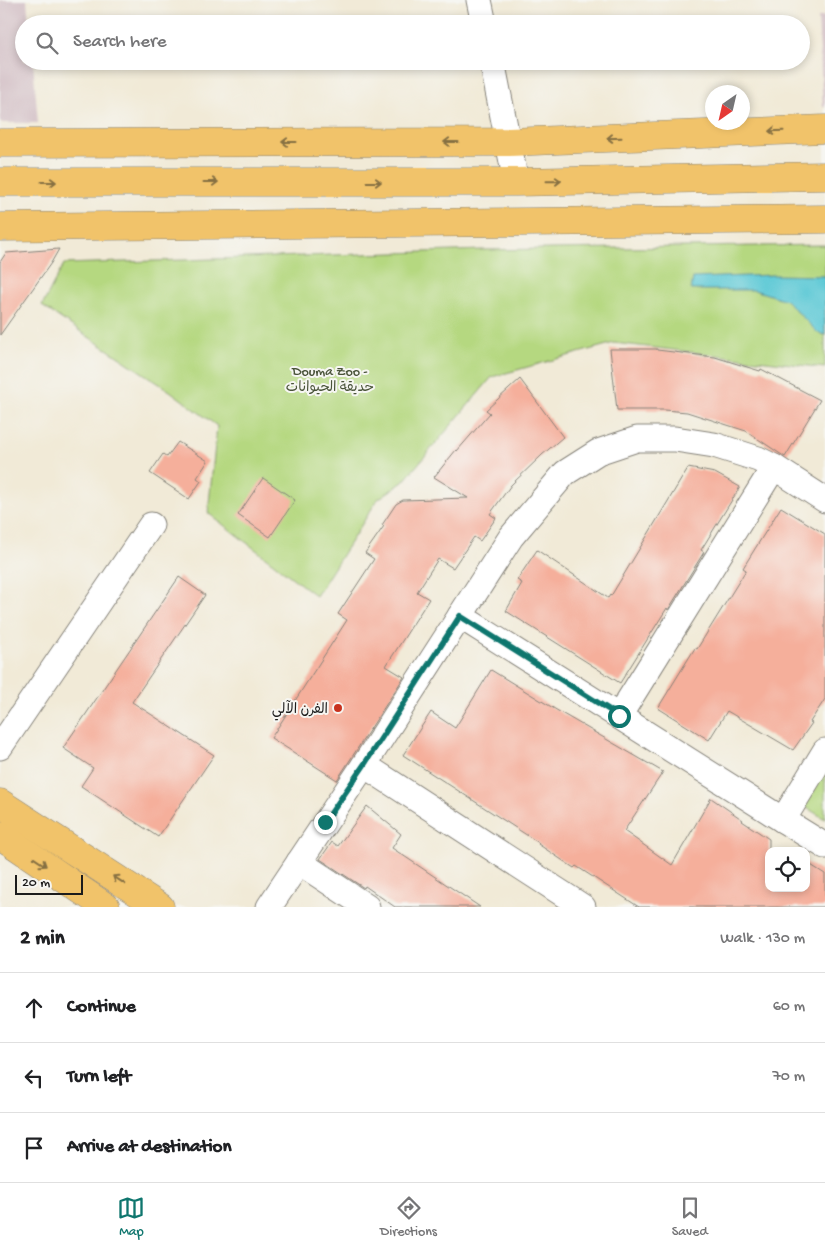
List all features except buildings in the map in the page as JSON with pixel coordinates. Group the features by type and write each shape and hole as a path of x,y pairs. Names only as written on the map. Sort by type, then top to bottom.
{"main road":[{"path":"0,143 509,142 825,129"},
{"path":"0,182 516,182 825,176"},
{"path":"0,226 825,218"},
{"path":"0,803 160,907"},
{"path":"2,842 106,907"}],"street":[{"path":"479,0 482,15"},
{"path":"494,70 516,182"},
{"path":"268,907 364,765 511,537 565,473 598,452 637,439 675,438 714,445 758,459 821,489"},
{"path":"619,716 774,468"},
{"path":"0,747 151,525"},
{"path":"460,616 825,846"},
{"path":"783,820 825,750"},
{"path":"364,765 583,907"},
{"path":"299,862 367,907"}],"shaded area":[{"path":"0,0 27,0 28,15 15,15 15,70 34,70 38,123 0,123"},
{"path":"818,17 825,17 825,107 823,107"}],"green space":[{"name":"Douma Zoo - حديقة الحيوانات","path":"825,245 825,368 614,343 492,377 403,482 378,499 316,596 208,513 217,426 170,391 42,306 64,264 483,250"},
{"path":"825,767 825,819 802,805"}],"water":[{"path":"774,275 825,276 825,335 818,333 786,300 754,290 691,290 693,278"}],"place":[{"name":"الفرن الآلي","path":"338,708"}],"route":[{"path":"325,822 460,616 619,716"}]}
